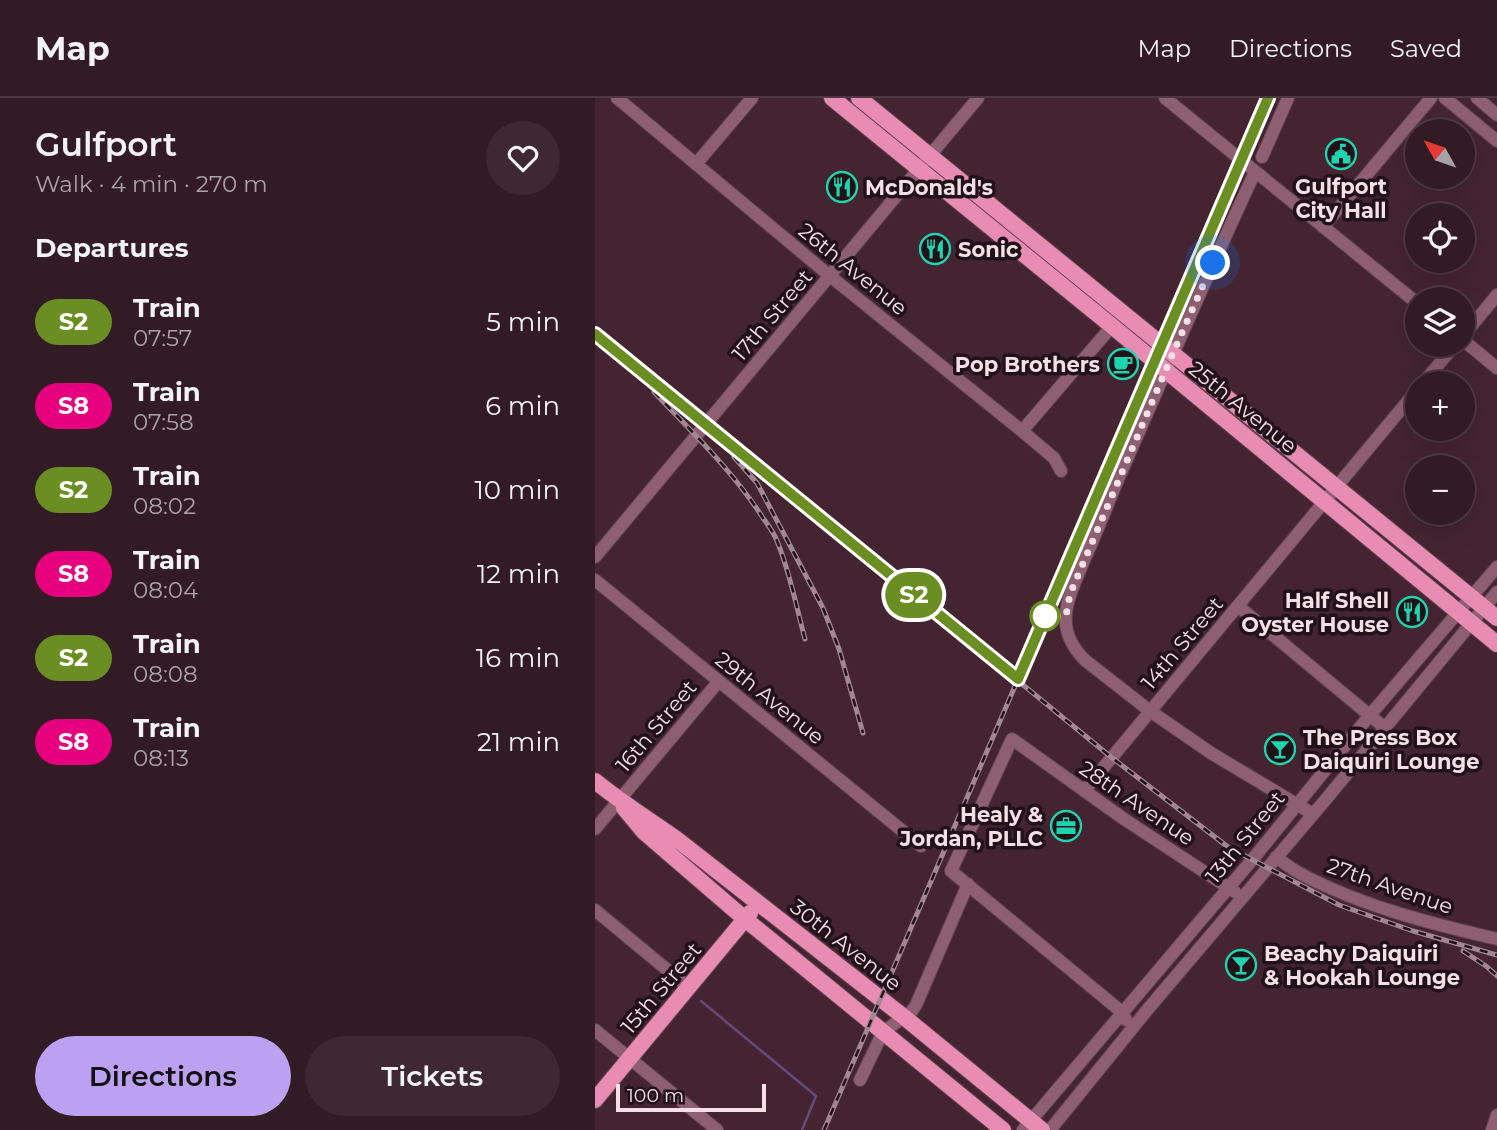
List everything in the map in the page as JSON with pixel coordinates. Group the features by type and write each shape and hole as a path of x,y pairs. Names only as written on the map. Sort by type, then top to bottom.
{"main road":[{"name":"25th Avenue","path":"832,98 925,162 1173,353 1484,608"},
{"name":"25th Avenue","path":"859,98 925,162 1112,326 1497,644"},
{"name":"30th Avenue","path":"595,781 619,801 679,841 904,1017 1032,1127"},
{"name":"30th Avenue","path":"619,801 644,832 745,919 1003,1130"},
{"name":"15th Street","path":"595,1100 758,903"}],"street":[{"name":"26th Avenue","path":"617,98 830,276 1022,431 1054,458 1061,471"},
{"path":"696,164 752,98"},
{"name":"17th Street","path":"595,557 978,98"},
{"path":"1165,98 1405,293"},
{"path":"1262,157 1288,98"},
{"path":"1324,227 1431,98"},
{"path":"1445,98 1497,141"},
{"path":"1477,98 1497,115"},
{"path":"1255,172 1165,371 1070,594 1066,616 1068,634 1076,652 1150,711 1211,753 1313,814"},
{"path":"1475,323 1497,295"},
{"path":"1022,431 1112,326"},
{"path":"1475,349 1497,368"},
{"path":"1433,371 1445,357"},
{"name":"14th Street","path":"1084,791 1405,404"},
{"name":"13th Street","path":"1484,608 1497,567"},
{"name":"29th Avenue","path":"595,580 921,846"},
{"name":"13th Street","path":"1032,1127 1370,715 1465,617 1484,608 1497,592"},
{"path":"1238,606 1385,728"},
{"name":"13th Street","path":"1050,1130 1130,1030 1385,728 1465,617"},
{"name":"16th Street","path":"595,829 719,681"},
{"name":"28th Avenue","path":"968,884 951,871 1012,739 1241,897"},
{"name":"27th Avenue","path":"1276,857 1301,874 1345,894 1415,918 1497,939"},
{"path":"860,1080 883,1032 912,1011 916,1005 968,884 1123,1013 1130,1030"},
{"path":"595,910 689,988"},
{"path":"595,1030 717,1130"},
{"path":"1492,1130 1497,1115"}],"waterway":[{"path":"701,1001 816,1096 802,1130"}],"railway":[{"path":"824,1130 1268,98"},
{"path":"595,334 1111,757 1228,847 1339,905 1413,931 1497,955"},
{"path":"654,392 725,468 773,532 786,565 805,639"},
{"path":"734,457 757,483 823,608 839,649 863,733"},
{"path":"1463,951 1497,976"}],"train":[{"name":"S2","path":"595,334 1018,679 1268,98"}],"place":[{"name":"Gulfport City Hall","path":"1341,154"},
{"name":"McDonald's","path":"842,187"},
{"name":"Sonic","path":"935,249"},
{"name":"Pop Brothers","path":"1123,364"},
{"name":"Half Shell Oyster House","path":"1412,612"},
{"name":"The Press Box Daiquiri Lounge","path":"1280,749"},
{"name":"Healy & Jordan, PLLC","path":"1066,826"},
{"name":"Beachy Daiquiri & Hookah Lounge","path":"1241,965"}],"route":[{"path":"1045,616 1066,616 1070,594 1213,263"}]}
